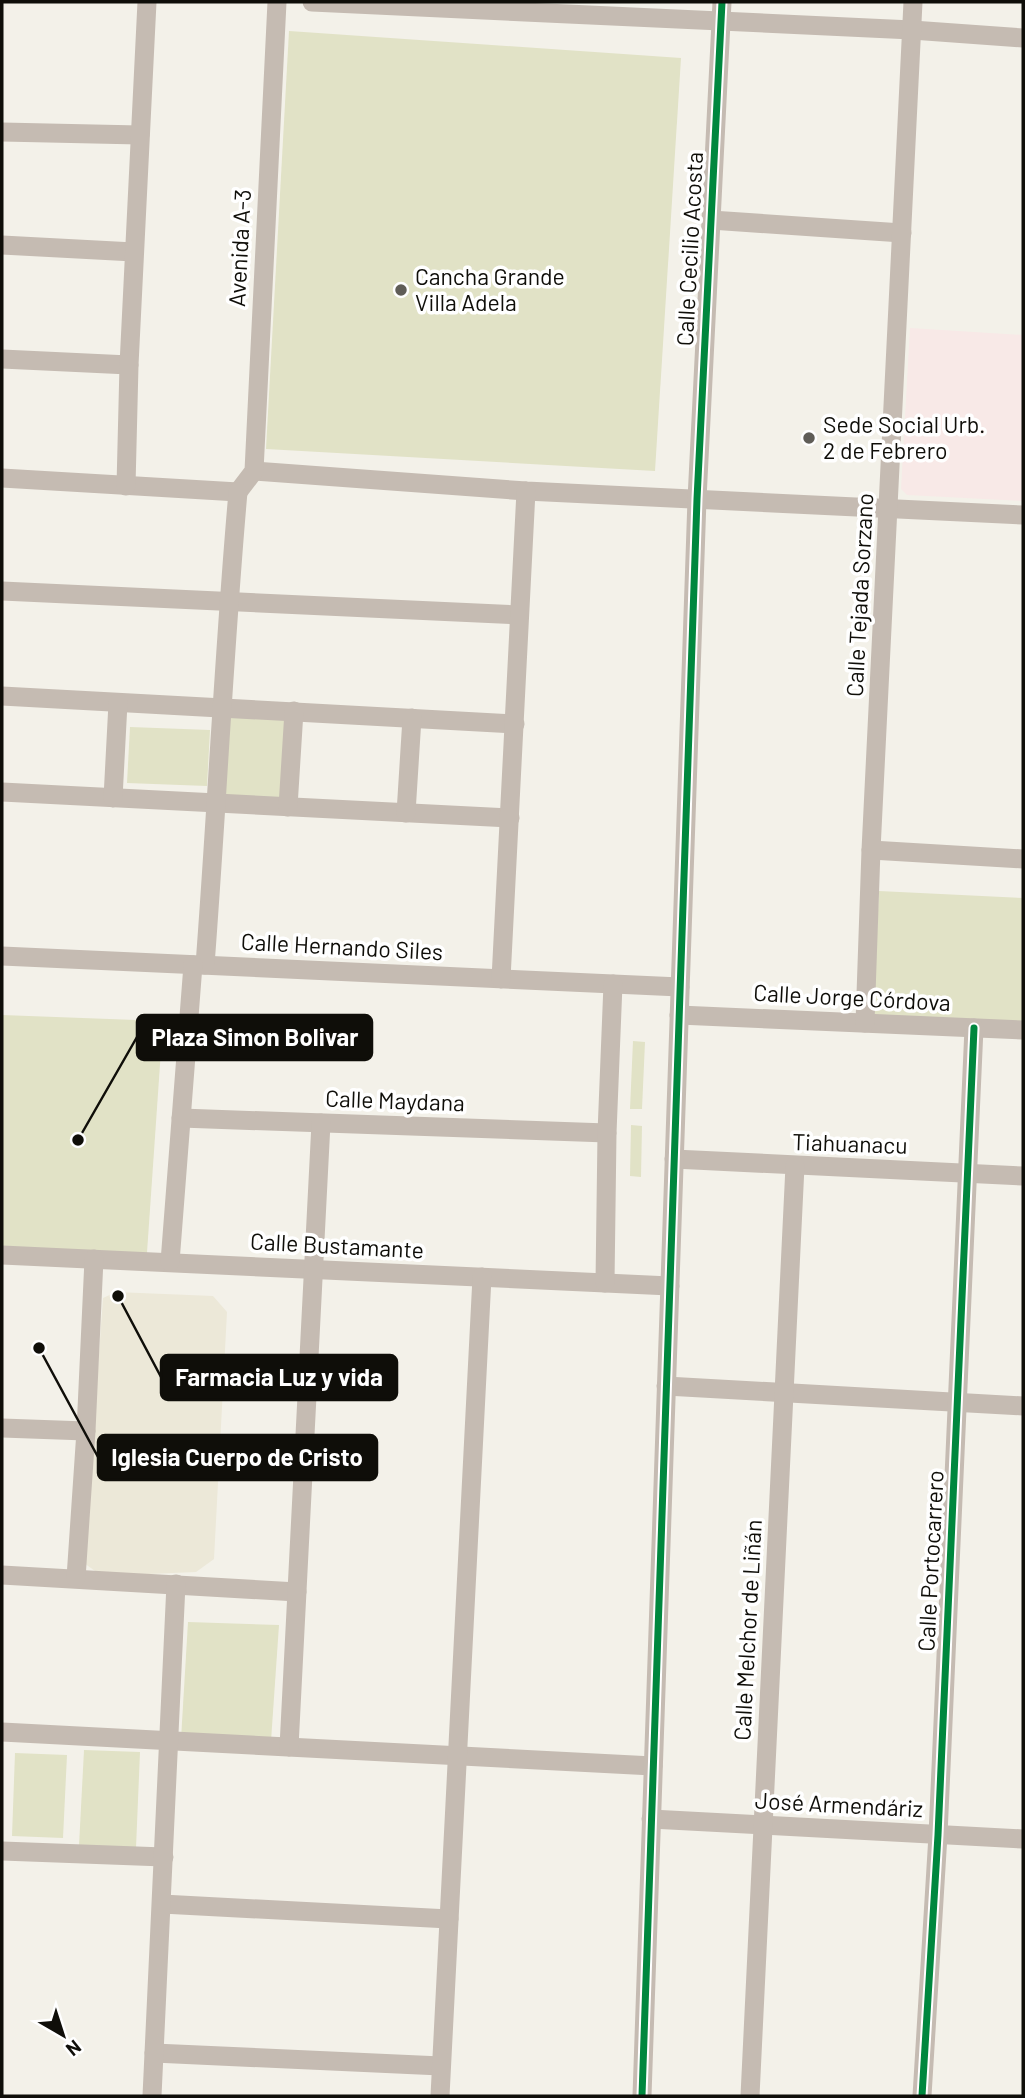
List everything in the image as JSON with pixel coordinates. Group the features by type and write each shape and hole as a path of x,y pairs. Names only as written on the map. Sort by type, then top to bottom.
{"street":[{"path":"126,486 129,365 147,2"},
{"name":"Avenida A-3","path":"254,471 276,2"},
{"path":"312,2 722,12 1023,38"},
{"name":"Calle Tejada Sorzano","path":"865,1023 913,2"},
{"name":"Calle Cecilio Acosta","path":"642,2096 697,499 722,12"},
{"path":"2,132 140,135"},
{"path":"711,220 902,233"},
{"path":"2,245 135,252"},
{"path":"2,359 129,365"},
{"path":"170,1262 181,1118 218,803 228,602 238,492 254,471 526,491 1023,515"},
{"path":"2,478 238,492"},
{"path":"501,979 526,491"},
{"path":"2,592 519,615"},
{"path":"2,696 515,724"},
{"path":"113,798 118,703"},
{"path":"288,807 294,712"},
{"path":"406,813 412,718"},
{"path":"2,792 510,818"},
{"path":"872,850 1023,859"},
{"name":"Calle Hernando Siles","path":"2,956 680,987"},
{"path":"605,1283 613,984"},
{"name":"Calle Jorge Córdova","path":"679,1015 1023,1030"},
{"name":"Calle Portocarrero","path":"922,2096 938,1835 974,1028"},
{"name":"Calle Maydana","path":"181,1118 607,1133"},
{"path":"289,1747 321,1123"},
{"name":"Tiahuanacu","path":"674,1159 1023,1176"},
{"name":"Calle Melchor de Liñán","path":"750,2096 795,1166"},
{"name":"Calle Bustamante","path":"2,1255 670,1286"},
{"path":"76,1578 94,1259"},
{"path":"440,2096 482,1277"},
{"path":"666,1386 1023,1406"},
{"path":"2,1428 86,1431"},
{"path":"2,1574 297,1592"},
{"path":"152,2096 176,1584"},
{"path":"2,1733 653,1766"},
{"name":"José Armendáriz","path":"651,1819 1023,1839"},
{"path":"2,1851 164,1857"},
{"path":"162,1904 449,1919"},
{"path":"154,2053 441,2066"}],"shaded area":[{"path":"910,328 1023,335 1023,501 907,495 901,489"},
{"path":"116,1292 213,1296 227,1312 214,1559 196,1572 102,1576 84,1563 103,1298"}],"green space":[{"path":"289,31 681,58 655,471 266,449"},
{"path":"227,712 290,716 285,802 221,799"},
{"path":"130,727 210,730 207,786 127,783"},
{"path":"879,891 1023,898 1023,1038 872,1031"},
{"path":"2,1015 163,1021 146,1267 2,1258"},
{"path":"633,1041 645,1042 642,1109 630,1109"},
{"path":"631,1125 642,1126 641,1177 630,1176"},
{"path":"188,1622 279,1625 271,1741 181,1739"},
{"path":"84,1750 140,1752 136,1848 79,1846"},
{"path":"15,1753 67,1755 63,1838 12,1836"}],"cycle path":[{"path":"642,2096 697,499 722,2"},
{"path":"922,2096 938,1835 974,1028"}],"place":[{"name":"Cancha Grande Villa Adela","path":"401,290"},
{"name":"Sede Social Urb. 2 de Febrero","path":"809,438"},
{"name":"Plaza Simon Bolivar","path":"78,1140"},
{"name":"Farmacia Luz y vida","path":"118,1296"},
{"name":"Iglesia Cuerpo de Cristo","path":"39,1348"}]}
